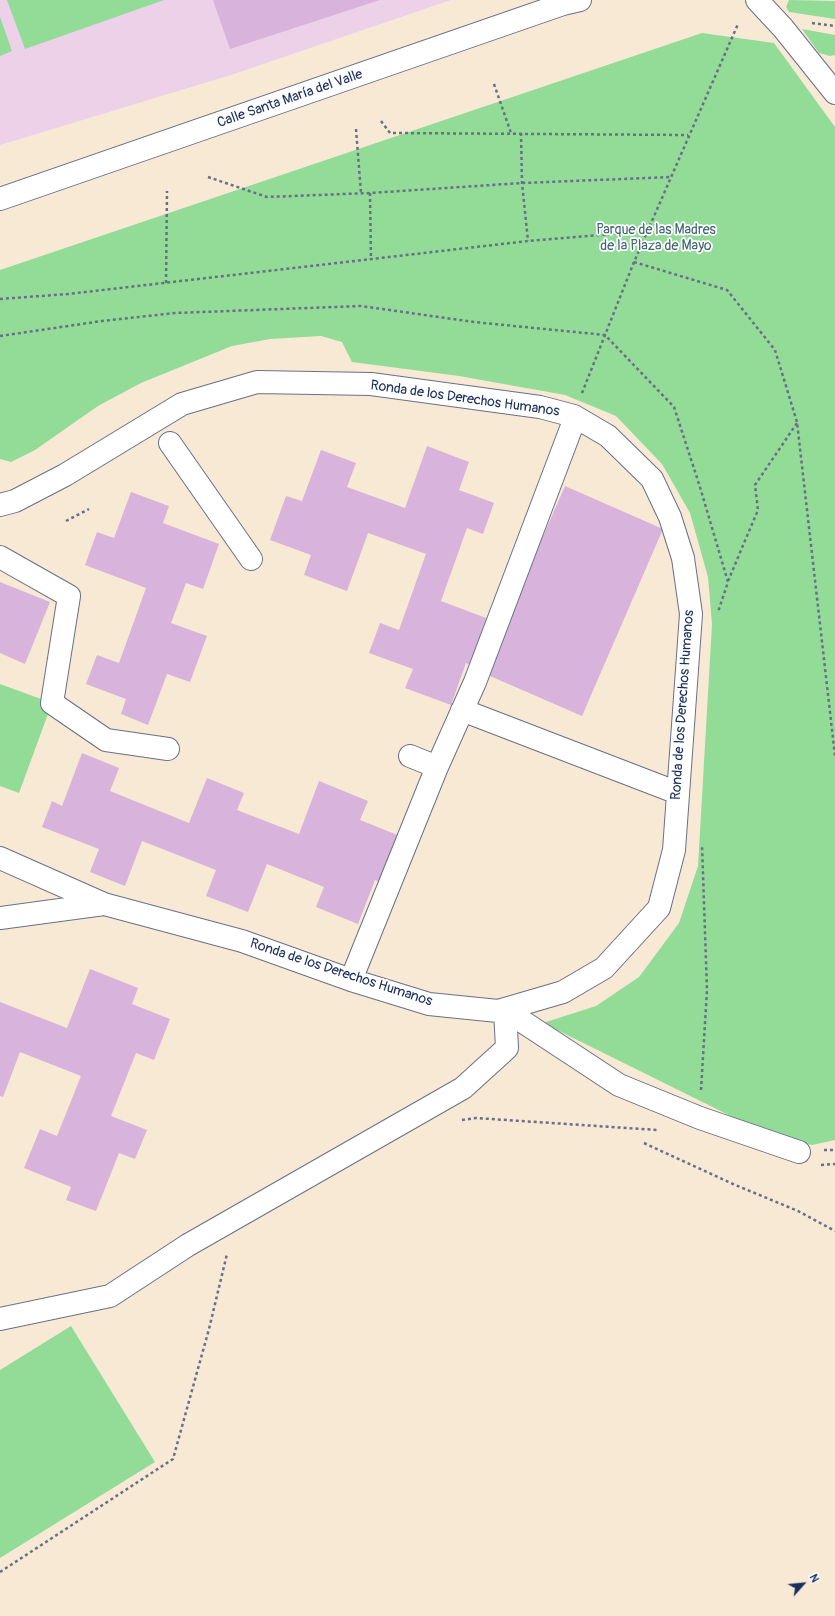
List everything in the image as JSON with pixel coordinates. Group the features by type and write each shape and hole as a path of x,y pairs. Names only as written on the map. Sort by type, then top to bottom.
{"street":[{"name":"Calle Santa María del Valle","path":"0,199 563,4 580,0"},
{"path":"757,0 783,28 835,93"},
{"name":"Ronda de los Derechos Humanos","path":"0,505 15,501 65,475 182,404 257,382 370,384 540,407 574,416 608,436 652,479 670,517 683,558 691,614 674,850 658,908 604,968 563,992 498,1011 429,1004 351,980 242,941 104,904 0,918"},
{"path":"351,980 437,767 475,682 572,426"},
{"path":"170,443 251,559"},
{"path":"0,557 69,596 52,703 106,740 168,749"},
{"path":"462,710 678,793"},
{"path":"410,756 437,767"},
{"path":"0,858 104,904"},
{"path":"505,1010 619,1085 806,1159"},
{"path":"0,1319 110,1296 188,1245 462,1088 507,1048 505,1010"}],"path":[{"path":"589,374 634,262 672,177 688,135 701,110 738,24"},
{"path":"494,84 511,133"},
{"path":"381,121 390,133 688,135"},
{"path":"356,129 361,193"},
{"path":"521,133 522,183 528,241"},
{"path":"208,177 267,197 370,193 522,183 672,177"},
{"path":"166,283 167,190"},
{"path":"370,193 371,260"},
{"path":"0,300 68,294 528,241 648,231"},
{"path":"634,262 728,290 775,350 797,422 835,756"},
{"path":"728,582 758,510 756,485 797,422"},
{"path":"66,521 89,509"},
{"path":"700,1118 707,990 702,839"},
{"path":"456,1120 476,1118 658,1130"},
{"path":"644,1143 733,1184 798,1211 835,1231"},
{"path":"806,1159 835,1164"},
{"path":"0,1572 173,1460 209,1330 228,1248"}],"shaded area":[{"path":"0,0 451,0 231,75 0,145"}],"green space":[{"path":"7,0 164,0 25,49"},
{"path":"789,0 835,1 835,19 789,12 786,7"},
{"path":"0,17 12,51 0,56"},
{"path":"802,29 835,35 835,55 830,56 819,53"},
{"name":"Parque de las Madres de la Plaza de Mayo","path":"702,33 774,43 835,127 835,1140 812,1145 771,1136 543,1023 596,1006 639,977 679,923 698,866 712,624 708,577 690,513 662,464 616,416 565,395 459,376 352,362 342,342 321,336 270,339 232,346 141,383 98,406 35,450 11,462 0,459 0,270"},
{"path":"0,684 52,703 19,793 0,786"},
{"path":"71,1326 155,1462 0,1558 0,1370"}],"building":[{"path":"213,0 380,0 230,49"},
{"path":"427,446 469,462 459,490 494,503 483,534 467,528 441,601 494,621 477,668 466,663 451,705 405,688 413,669 369,653 380,623 399,630 426,554 368,533 347,591 304,575 311,555 270,540 286,496 302,501 321,450 356,463 347,487 405,508"},
{"path":"565,486 663,529 582,716 483,673"},
{"path":"131,492 169,506 163,523 219,544 203,589 186,583 171,623 207,636 190,682 167,674 148,725 121,714 126,699 86,684 97,655 119,663 146,588 85,565 97,532 114,538"},
{"path":"0,582 50,602 25,664 0,653"},
{"path":"82,753 119,768 110,791 189,823 207,778 244,793 237,810 299,834 319,781 368,801 360,820 405,838 387,885 375,880 358,924 316,907 324,887 267,864 248,912 206,896 216,870 142,841 125,886 90,872 99,849 42,827 52,801 62,806"},
{"path":"90,969 138,988 132,1004 170,1019 154,1060 136,1053 111,1116 147,1130 135,1159 119,1153 96,1211 66,1200 71,1187 24,1168 40,1129 57,1136 81,1076 20,1052 3,1097 0,1096 0,1002 67,1028"}]}
